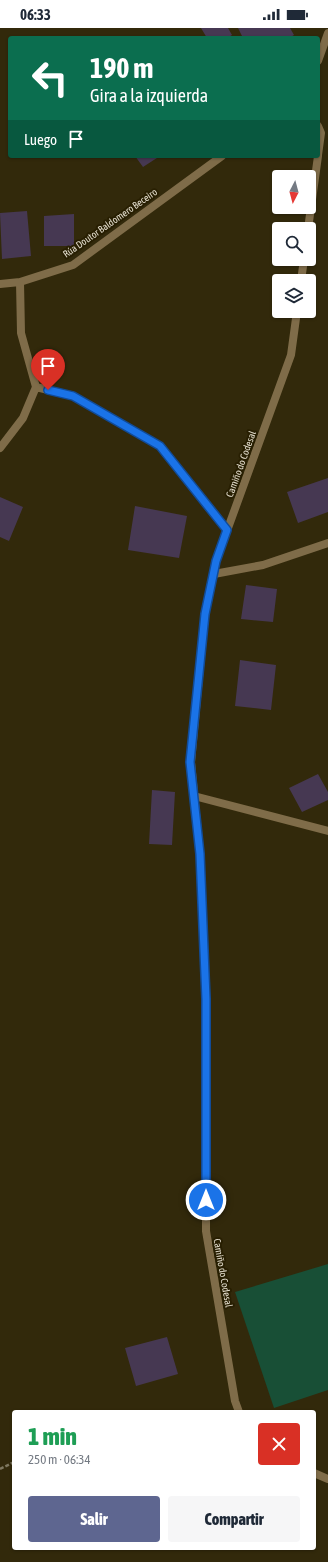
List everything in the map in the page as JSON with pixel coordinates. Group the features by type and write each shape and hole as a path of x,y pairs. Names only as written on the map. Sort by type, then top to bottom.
{"street":[{"path":"320,55 328,33"},
{"path":"320,131 320,141"},
{"name":"Rúa Doutor Baldomero Beceiro","path":"0,284 20,282 73,265 219,158"},
{"path":"309,222 318,158"},
{"path":"0,448 23,418 36,388 21,333 20,282"},
{"name":"Camiño do Codesal","path":"238,1410 235,1401 206,1231 206,999 200,854 190,762 205,614 216,561 291,355 296,318"},
{"path":"36,388 73,396 160,446 227,530"},
{"path":"214,574 263,565 328,543"},
{"path":"194,796 328,831"},
{"path":"316,1474 328,1479"}],"path":[{"path":"0,1469 12,1463"}],"green space":[{"path":"328,1264 328,1390 274,1408 235,1292"}],"building":[{"path":"201,28 228,28 232,35 230,36 206,36"},
{"path":"238,28 290,28 294,35 292,36 242,36"},
{"path":"136,158 157,158 143,167"},
{"path":"27,211 31,256 2,259 0,213"},
{"path":"74,214 74,246 44,246 44,216"},
{"path":"328,478 328,512 298,523 287,492"},
{"path":"0,497 23,507 9,541 0,537"},
{"path":"135,506 187,516 179,558 128,550"},
{"path":"246,585 277,589 273,622 241,619"},
{"path":"240,660 276,665 271,710 235,706"},
{"path":"318,774 328,792 328,800 302,812 289,788"},
{"path":"152,790 175,792 172,845 149,844"},
{"path":"167,1337 178,1374 136,1386 125,1348"}],"route":[{"path":"48,390 73,396 160,446 227,530 216,561 205,614 190,762 200,854 206,999 206,1200"}]}
